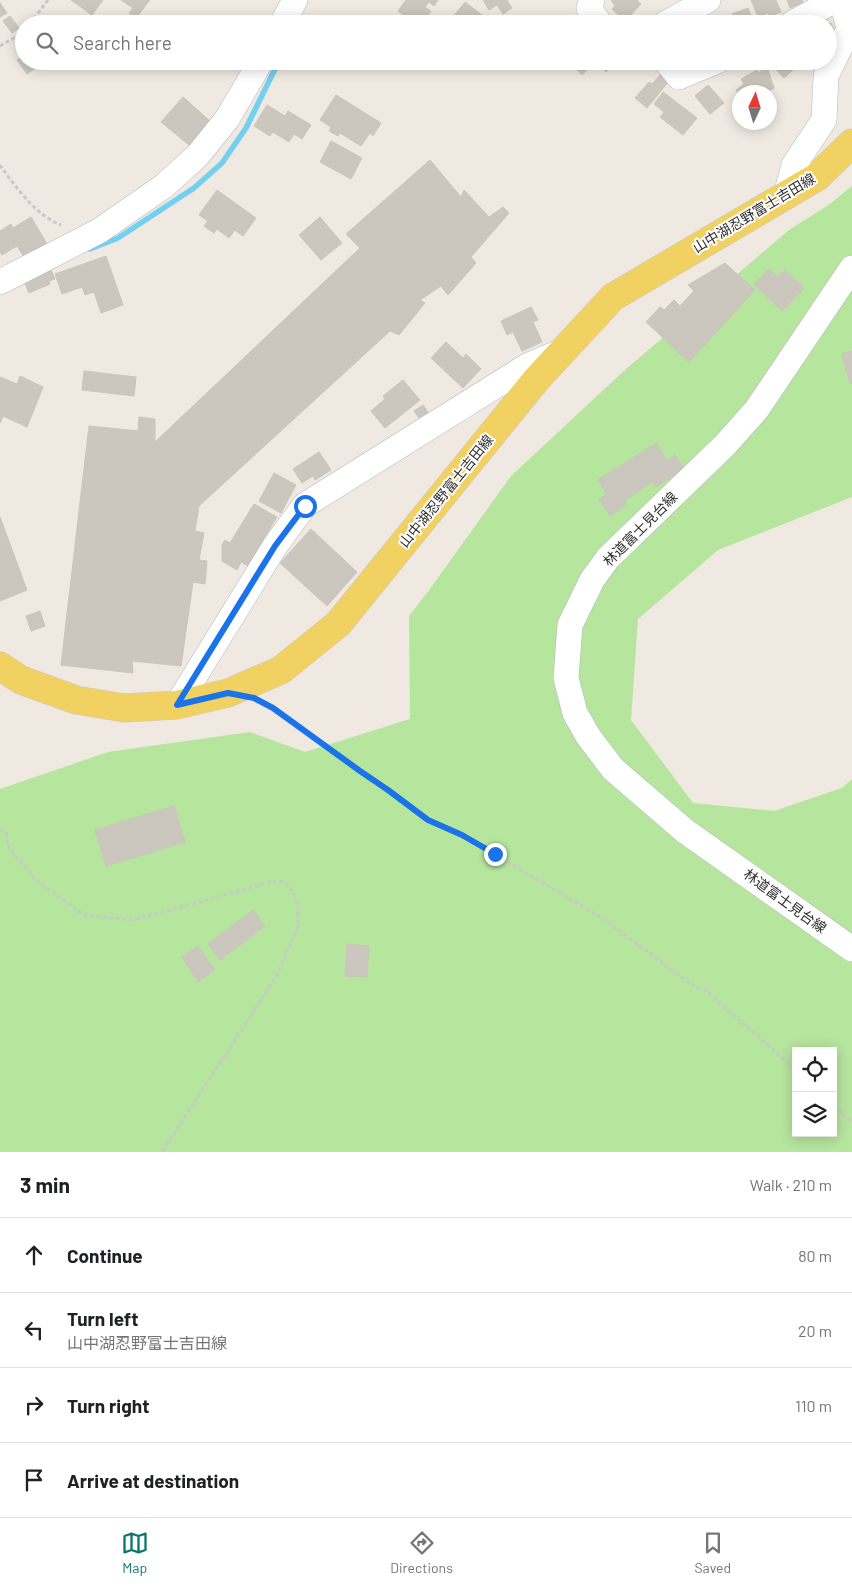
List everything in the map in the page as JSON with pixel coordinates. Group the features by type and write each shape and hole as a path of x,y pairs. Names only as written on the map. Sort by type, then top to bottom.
{"main road":[{"name":"山中湖忍野富士吉田線","path":"0,666 21,680 76,700 124,708 177,705 228,693 282,670 338,624 536,380 613,297 817,177 852,143"}],"street":[{"path":"287,15 295,0"},
{"path":"592,0 589,8 594,15"},
{"path":"681,15 708,0"},
{"path":"807,15 834,0"},
{"path":"837,54 849,29 842,0"},
{"path":"0,282 90,235 164,186 198,155 227,119 256,70"},
{"path":"673,70 679,77 696,70"},
{"path":"786,195 794,165 824,120 826,76 829,70"},
{"name":"林道富士見台線","path":"852,268 757,409 726,445 608,558 592,580 570,625 566,678 575,713 588,736 613,769 685,831 852,949"},
{"path":"177,705 275,546 305,506 527,366 564,350"}],"path":[{"path":"37,15 48,0"},
{"path":"0,46 15,37"},
{"path":"0,165 18,189 45,217 57,224 90,235"},
{"path":"260,702 273,708 428,820 462,835 602,918 695,987 704,989 792,1066"},
{"path":"0,829 6,833 9,848 36,880 84,915 132,920 275,881 284,882 293,891 298,906 298,926 277,975 162,1152"},
{"path":"837,1109 852,1122"}],"green space":[{"path":"852,186 852,497 718,550 638,619 631,720 693,803 774,811 842,788 852,779 852,1152 0,1152 0,789 108,752 250,732 305,752 410,719 409,616 511,476 626,369 789,230 830,204"}],"building":[{"path":"71,0 103,0 92,15"},
{"path":"121,0 150,0 138,15 129,13 133,8"},
{"path":"406,0 438,0 434,6 429,2 425,7 431,11 428,15 403,15 398,11"},
{"path":"483,0 507,0 512,8 503,14 497,5 489,10"},
{"path":"611,0 637,0 641,4 631,15 618,15 612,9 615,6"},
{"path":"751,0 776,0 781,12 773,15 768,13 757,15"},
{"path":"787,0 802,0 803,3 790,8"},
{"path":"465,2 482,15 454,15"},
{"path":"0,3 7,13 0,17"},
{"path":"748,8 751,15 732,15"},
{"path":"10,16 15,23 15,31 12,33 3,21"},
{"path":"24,70 33,70 27,74"},
{"path":"577,70 587,70 582,75"},
{"path":"757,70 758,73 762,70 768,70 773,85 743,85 744,84 741,79"},
{"path":"777,70 793,70 784,78"},
{"path":"662,73 670,80 647,108 635,98 649,82 652,84"},
{"path":"708,85 724,103 710,114 695,96"},
{"path":"663,92 697,118 683,135 660,117 664,112 654,104"},
{"path":"336,95 381,123 373,136 370,133 361,146 340,133 338,136 329,131 331,127 320,120"},
{"path":"183,97 210,121 189,145 161,122"},
{"path":"267,105 285,116 288,111 311,125 302,139 294,134 289,142 273,132 270,136 254,126"},
{"path":"331,141 362,158 351,179 320,162"},
{"path":"430,160 461,197 464,190 489,217 503,207 509,213 471,257 476,263 448,295 441,286 420,300 425,303 399,335 390,331 199,506 195,531 204,533 199,560 207,561 205,584 193,582 181,666 132,661 133,673 61,665 89,426 138,431 139,417 155,419 155,442 360,248 346,234"},
{"path":"217,190 256,218 243,236 235,230 229,238 217,229 214,233 204,226 208,221 199,215"},
{"path":"31,217 50,249 27,262 17,246 2,255 0,252 0,231 11,224 13,228"},
{"path":"320,217 342,243 321,260 299,235"},
{"path":"106,256 123,305 101,313 94,292 85,295 82,287 62,294 55,274"},
{"path":"725,263 755,290 689,362 646,322 660,307 664,310 674,300 680,306 694,291 688,285"},
{"path":"769,269 778,277 785,270 804,288 782,311 754,284"},
{"path":"51,270 55,279 49,281 50,284 29,293 24,281"},
{"path":"531,307 538,320 533,322 542,342 522,351 513,332 507,335 501,321"},
{"path":"446,342 463,358 466,354 481,369 463,388 431,358"},
{"path":"852,351 852,383 850,384 842,354"},
{"path":"84,371 136,377 134,396 82,390"},
{"path":"20,376 43,387 27,427 3,416 0,423 0,377 17,384"},
{"path":"403,380 420,400 385,428 371,411 385,399 383,396"},
{"path":"423,405 428,412 419,418 414,411"},
{"path":"656,443 667,460 675,455 684,469 656,487 653,482 624,501 627,505 610,516 599,499 607,494 598,480"},
{"path":"319,452 331,470 315,480 313,476 302,483 293,469"},
{"path":"274,473 296,485 281,513 259,501"},
{"path":"254,504 277,517 248,566 241,562 237,570 222,561 222,545 225,540 230,543"},
{"path":"0,517 27,590 0,601"},
{"path":"311,529 357,572 327,606 280,563"},
{"path":"40,611 45,626 31,631 26,616"},
{"path":"174,806 185,842 106,866 95,830"},
{"path":"253,910 265,926 220,960 208,944"},
{"path":"347,944 369,946 367,977 345,976"},
{"path":"198,946 215,970 198,982 182,957"}],"waterway":[{"path":"90,249 118,238 194,188 222,163 246,128 275,70"}],"route":[{"path":"305,506 275,546 177,705 228,693 254,698 273,708 428,820 462,835 495,854"}]}
